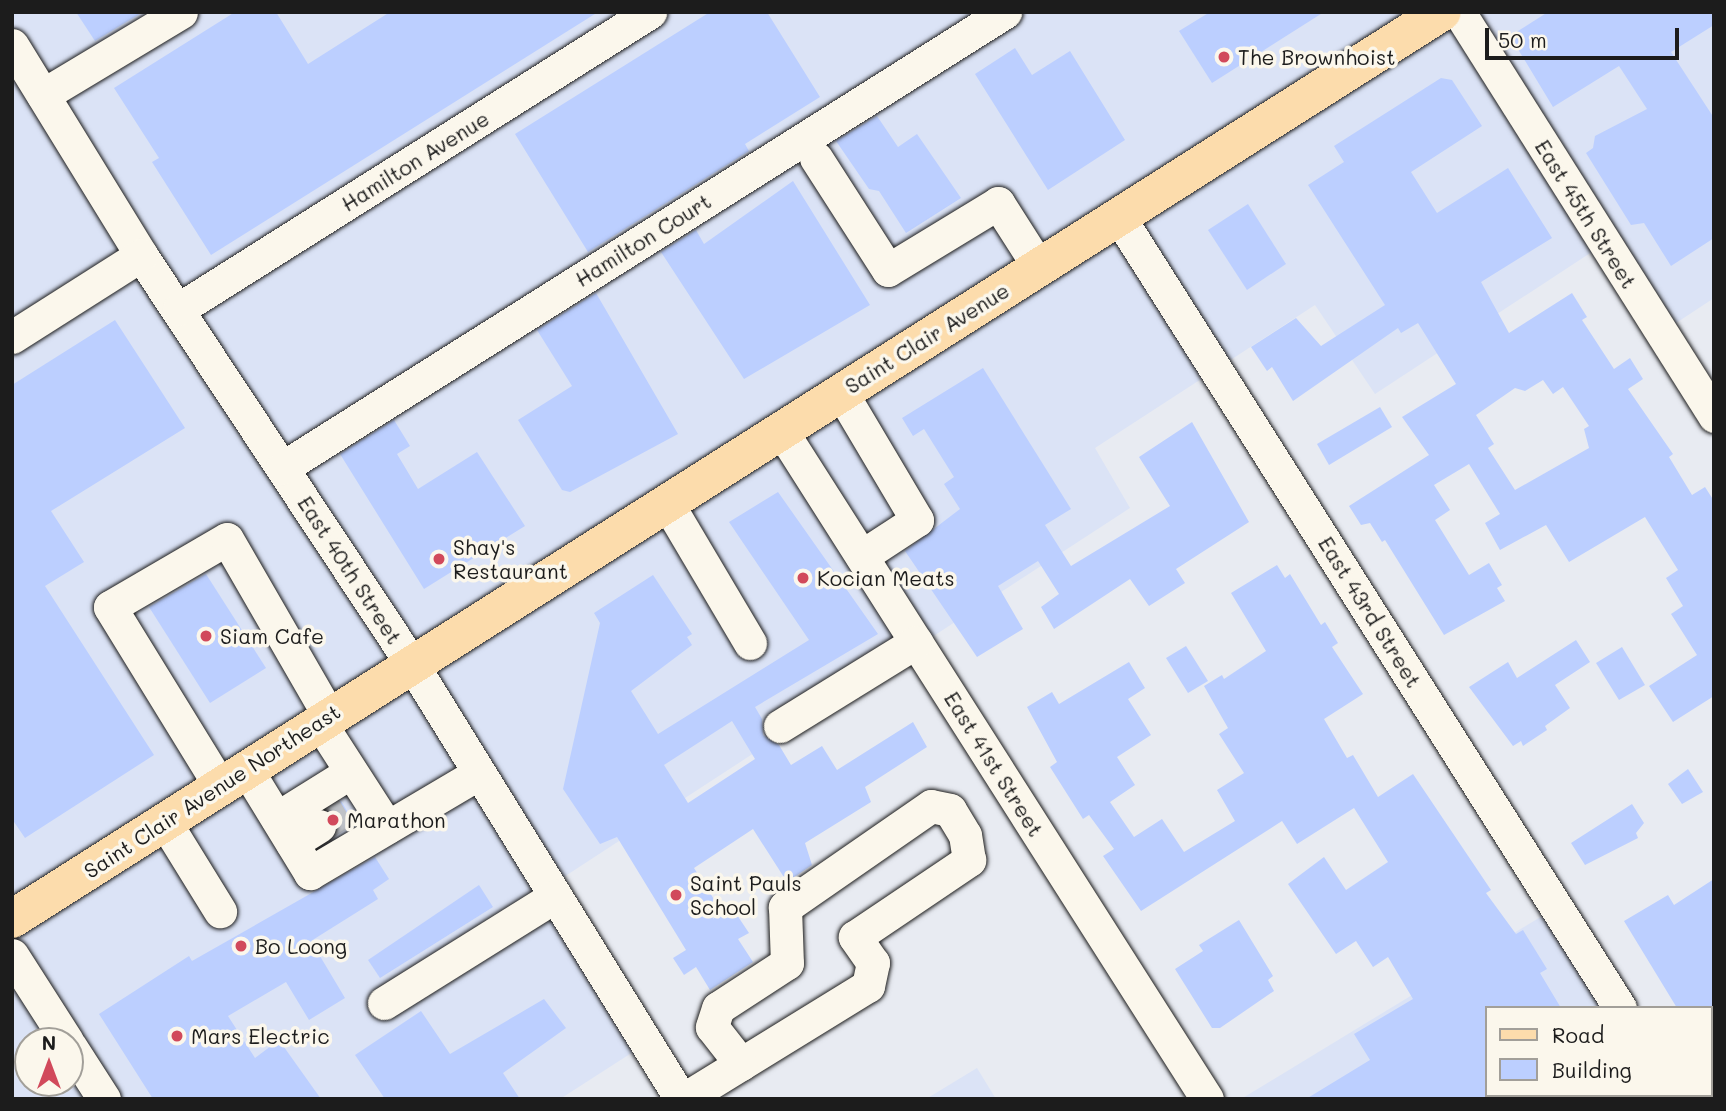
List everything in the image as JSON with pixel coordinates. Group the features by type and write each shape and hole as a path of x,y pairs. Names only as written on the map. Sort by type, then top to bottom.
{"main road":[{"name":"Saint Clair Avenue","path":"412,664 1441,12"},
{"name":"Saint Clair Avenue Northeast","path":"12,919 412,664"}],"street":[{"path":"43,95 181,12"},
{"name":"Hamilton Avenue","path":"179,309 650,12"},
{"name":"Hamilton Court","path":"282,467 1005,12"},
{"name":"East 45th Street","path":"1458,12 1714,416"},
{"name":"East 40th Street","path":"12,45 141,255 412,664 682,1099"},
{"path":"816,158 888,270 998,203 1039,267"},
{"name":"East 43rd Street","path":"1119,216 1619,1006"},
{"path":"12,337 141,255"},
{"path":"841,392 917,520 862,556"},
{"name":"East 41st Street","path":"781,430 1207,1099"},
{"path":"666,501 750,643"},
{"path":"387,827 326,811 234,778 110,607 228,539 324,720 326,811 310,873 479,773"},
{"path":"780,726 916,642"},
{"path":"682,1099 741,1064 868,986 873,964 855,937 969,860 965,835 950,810 931,806 785,907 787,963 718,1008 712,1027 741,1064"},
{"path":"165,822 220,911"},
{"path":"384,1003 555,896"},
{"path":"12,955 58,1027"},
{"path":"84,1068 104,1099"}],"shaded area":[{"path":"12,12 1714,12 1714,298 1661,333 1604,244 1375,394 1315,305 1095,448 1130,508 550,886 647,1043 560,1099 12,1099"},
{"path":"1557,907 1619,1006 1484,1006 1484,1097 1678,1099 1241,1099"},
{"path":"977,1068 996,1099 926,1099"}],"building":[{"path":"76,12 143,12 95,41"},
{"path":"235,12 276,12 308,64 390,12 598,12 211,255 152,162 159,158 114,88"},
{"path":"710,12 767,12 820,97 745,144 749,151 588,252 515,134"},
{"name":"The Brownhoist","path":"1210,12 1324,12 1212,83 1179,31"},
{"path":"1548,12 1714,12 1714,25 1671,52 1714,118 1714,238 1671,266 1644,223 1631,225 1586,153 1593,148 1595,136 1647,109 1619,66 1553,107 1510,36"},
{"path":"1015,48 1032,75 1070,51 1125,140 1048,190 975,74"},
{"path":"1441,78 1452,80 1482,126 1411,172 1437,213 1508,168 1552,238 1481,282 1509,333 1572,293 1587,317 1582,320 1614,369 1630,358 1643,379 1628,389 1673,454 1669,457 1692,495 1705,487 1714,501 1714,696 1673,722 1649,686 1697,655 1671,614 1683,606 1666,578 1678,570 1645,517 1569,562 1546,525 1500,550 1485,523 1500,514 1469,464 1434,485 1450,510 1435,520 1469,575 1489,563 1502,585 1497,588 1505,601 1444,635 1385,540 1382,542 1370,523 1361,525 1349,506 1429,455 1402,417 1456,384 1418,323 1401,333 1398,328 1293,401 1272,367 1267,371 1251,347 1296,318 1321,346 1385,305 1308,185 1344,162 1334,146","holes":["1543,380 1553,394 1563,387 1589,426 1584,429 1589,448 1515,490 1488,448 1494,444 1476,415 1515,388 1525,391"]},
{"path":"877,116 898,147 917,134 961,198 906,233 879,191 869,189 836,141"},
{"path":"793,181 870,305 744,379 661,252 696,230 704,244"},
{"path":"1248,204 1286,264 1247,290 1208,230"},
{"path":"596,293 678,434 570,492 562,490 518,420 572,386 537,330"},
{"path":"115,320 185,428 51,511 84,562 45,586 154,755 25,838 12,819 12,385"},
{"path":"983,368 1071,509 1045,525 1071,566 1170,506 1139,457 1192,422 1249,522 1176,569 1185,583 1149,606 1130,579 1054,629 1041,607 1059,594 1038,561 998,586 1023,629 977,657 905,551 960,509 944,484 954,477 924,429 913,436 902,418"},
{"path":"1380,407 1392,427 1329,465 1317,444"},
{"path":"394,420 410,446 397,454 418,489 477,452 525,526 424,589 340,454"},
{"path":"778,492 878,634 755,707 762,719 763,735 779,745 791,765 822,746 837,770 913,722 927,747 865,787 871,802 805,843 812,865 787,882 753,829 694,868 726,918 735,912 749,933 738,939 753,962 710,990 696,967 684,975 673,958 686,950 617,837 600,844 563,789 600,623 594,613 653,575 692,634 687,637 692,645 631,691 658,734 809,640 729,522","holes":["732,721 755,759 688,803 664,765"]},
{"path":"1277,565 1285,578 1290,574 1321,625 1325,622 1338,643 1332,647 1363,694 1324,719 1347,758 1353,755 1378,797 1413,774 1491,890 1486,893 1516,934 1523,930 1547,969 1540,973 1560,1006 1484,1006 1486,1099 1306,1099 1370,1060 1354,1034 1413,999 1388,957 1373,967 1356,941 1336,954 1288,884 1324,857 1346,890 1388,862 1354,808 1297,844 1282,821 1141,911 1103,856 1114,849 1089,815 1083,819 1050,767 1057,762 1027,707 1052,692 1059,704 1129,662 1145,688 1128,699 1151,735 1117,757 1135,785 1110,802 1134,837 1162,819 1184,852 1235,821 1217,790 1244,773 1219,734 1228,728 1204,686 1222,675 1224,679 1266,651 1231,593"},
{"name":"Siam Cafe","path":"206,574 266,668 210,703 149,607"},
{"path":"1576,640 1590,662 1555,685 1570,708 1545,726 1547,730 1523,746 1521,741 1513,746 1469,687 1508,662 1517,678"},
{"path":"1186,646 1208,681 1188,693 1166,658"},
{"path":"1622,647 1645,685 1619,700 1596,663"},
{"path":"1688,769 1703,792 1682,804 1668,784"},
{"path":"341,801 355,824 336,835 338,825 328,809"},
{"path":"1632,804 1644,823 1636,833 1638,838 1585,865 1571,843"},
{"path":"375,857 389,879 373,890 378,899 311,941 345,998 309,1020 286,982 228,1016 255,1058 279,1040 321,1099 153,1099 99,1014 189,956 192,961"},
{"path":"1714,879 1714,1008 1676,1006 1624,921 1668,895 1674,905"},
{"path":"479,885 493,907 380,978 368,960"},
{"path":"1239,920 1273,976 1268,980 1274,991 1220,1028 1212,1028 1175,969 1203,951 1199,945"},
{"path":"544,999 566,1028 503,1073 520,1099 385,1099 355,1055 421,1011 450,1054"}],"tunnel":[{"path":"319,826 346,810"}],"place":[{"name":"The Brownhoist","path":"1224,57"},
{"name":"Shay's Restaurant","path":"439,559"},
{"name":"Kocian Meats","path":"803,578"},
{"name":"Siam Cafe","path":"206,636"},
{"name":"Marathon","path":"333,820"},
{"name":"Saint Pauls School","path":"676,895"},
{"name":"Bo Loong","path":"241,946"},
{"name":"Mars Electric","path":"177,1036"}]}
